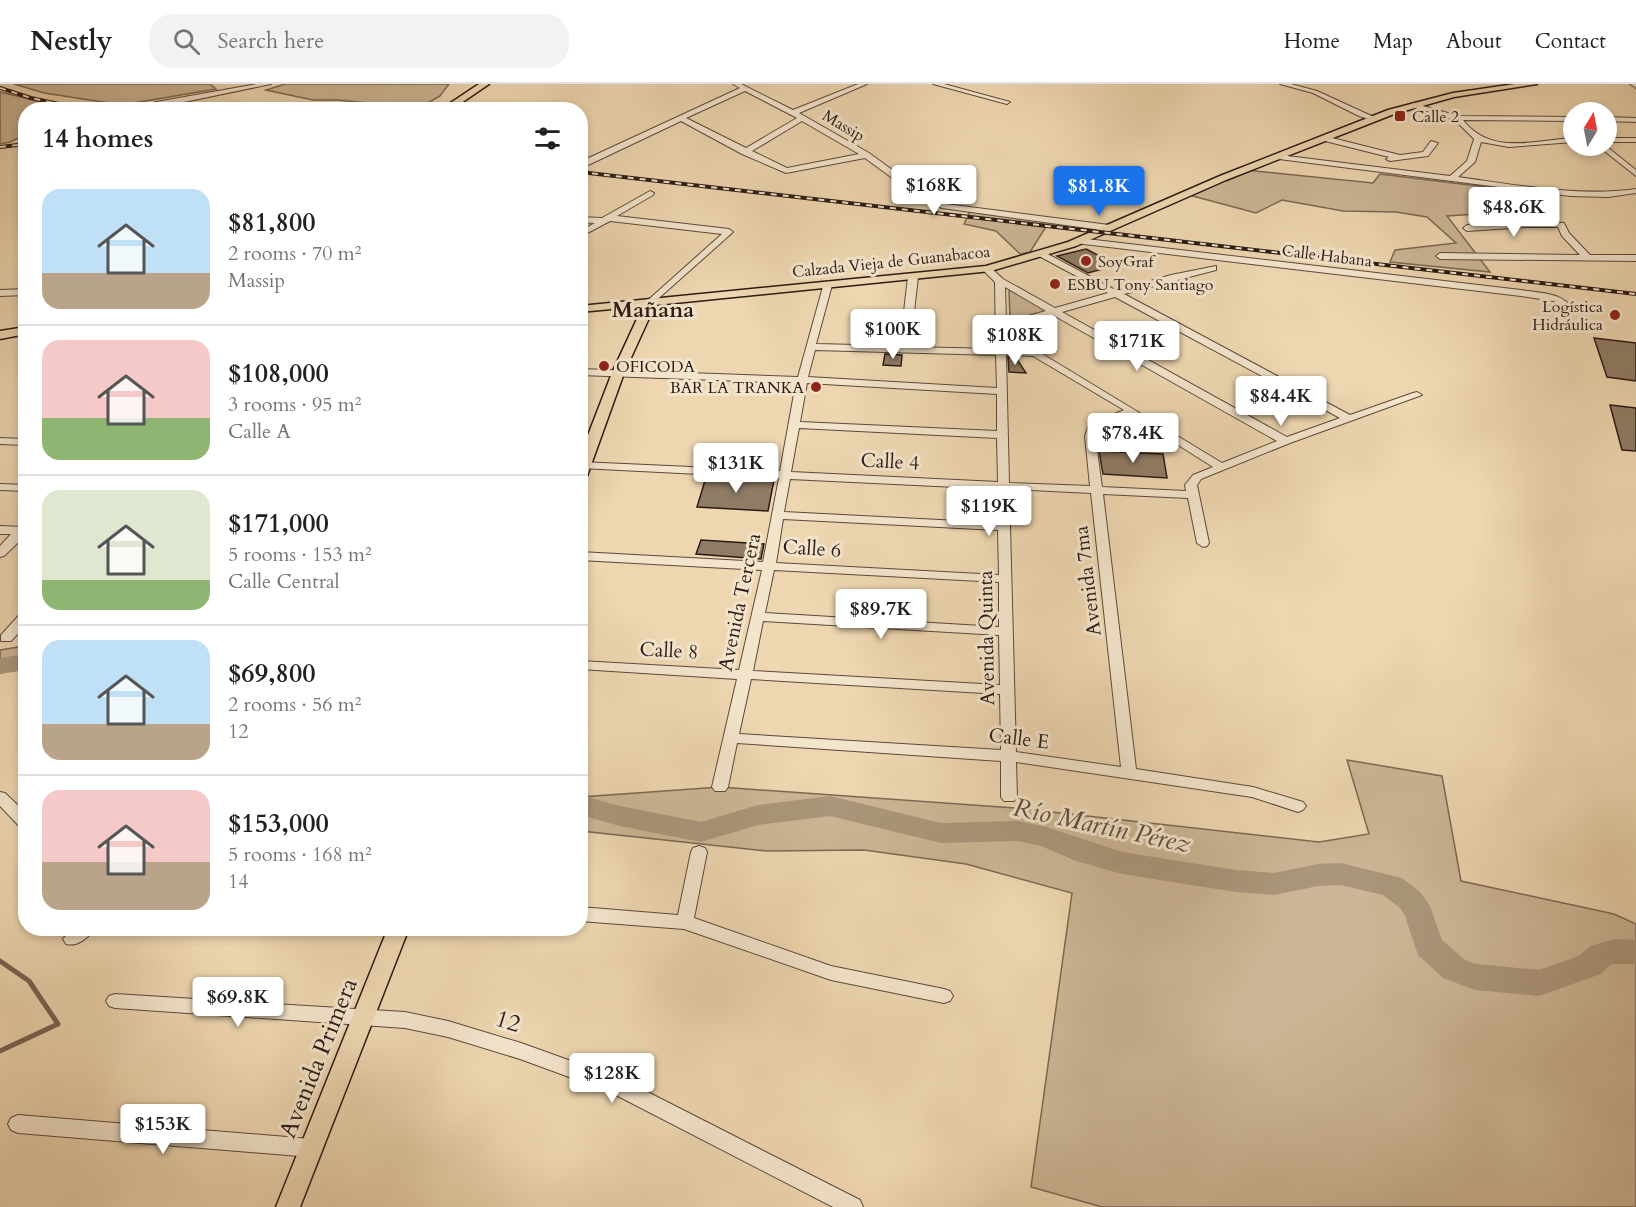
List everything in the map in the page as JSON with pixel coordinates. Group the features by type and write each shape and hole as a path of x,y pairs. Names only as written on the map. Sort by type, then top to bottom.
{"main road":[{"path":"457,102 485,84"},
{"name":"Calzada Vieja de Guanabacoa","path":"588,308 987,269 1042,254 1078,241 1180,196 1413,105 1453,95 1533,84"},
{"path":"444,102 458,90"},
{"path":"588,453 618,373 650,303"},
{"path":"0,335 18,332"},
{"name":"Avenida Primera","path":"288,1207 396,936"}],"street":[{"path":"167,102 268,84"},
{"name":"Massip","path":"736,84 793,113 866,155 918,195 945,206 1109,228"},
{"path":"793,113 864,84"},
{"path":"936,84 1007,102"},
{"path":"1283,84 1315,93 1361,116 1374,119"},
{"path":"588,162 744,89"},
{"path":"1413,105 1458,118 1563,120"},
{"path":"745,152 802,118"},
{"path":"1458,118 1478,139 1523,145 1563,140"},
{"path":"682,119 786,171 866,155"},
{"path":"1617,119 1636,120"},
{"path":"1328,139 1398,157"},
{"path":"1452,179 1471,162 1478,139"},
{"path":"1617,140 1636,140"},
{"path":"1376,170 1378,163 1382,160 1425,154 1434,143"},
{"path":"1614,156 1636,174"},
{"path":"1280,157 1581,195 1608,195 1636,191"},
{"path":"1621,162 1636,162"},
{"path":"588,231 650,193"},
{"path":"588,219 729,232 650,303"},
{"path":"1467,228 1527,224 1561,225 1565,234 1588,258"},
{"name":"Calle Habana","path":"1078,241 1521,292 1557,299 1565,305 1566,309"},
{"path":"1042,254 1348,418"},
{"path":"1440,256 1636,258"},
{"path":"1001,330 1117,293 1213,268"},
{"path":"987,269 1000,281 1058,311 1286,441"},
{"path":"905,350 913,278"},
{"name":"Avenida Quinta","path":"1000,281 1009,797"},
{"name":"Avenida Tercera","path":"720,787 769,565 802,380 813,347 827,285"},
{"path":"0,293 18,292"},
{"path":"1001,330 1033,353 1221,467"},
{"path":"813,347 1033,353"},
{"path":"588,372 802,380 1002,392"},
{"path":"1203,543 1191,486 1197,477 1286,441 1416,395"},
{"name":"Avenida 7ma","path":"1129,775 1090,436 1094,425 1132,411"},
{"path":"795,425 1002,435"},
{"path":"0,441 18,442"},
{"name":"Calle 4","path":"588,469 786,475 1193,495"},
{"path":"0,487 18,488"},
{"path":"778,515 1004,527"},
{"path":"0,530 18,531"},
{"path":"0,553 18,536"},
{"name":"Calle 6","path":"588,556 1005,579"},
{"path":"758,617 1005,631"},
{"path":"6,638 18,625"},
{"name":"Calle 8","path":"588,665 1007,690"},
{"name":"Calle E","path":"731,738 1008,756 1253,792 1298,806"},
{"path":"0,797 18,815"},
{"path":"685,922 699,852"},
{"path":"588,915 685,922 831,973 944,996"},
{"path":"72,939 76,936"},
{"name":"12","path":"115,1001 405,1020 448,1029 521,1051 617,1086 853,1207"},
{"path":"18,1124 311,1148"}],"shaded area":[{"path":"14,84 210,84 216,89 140,102 102,102 44,93"},
{"path":"285,84 449,84 440,96 430,102 313,100 266,90"},
{"path":"0,92 41,102 18,102 18,138 0,144"},
{"path":"1246,170 1373,183 1380,174 1494,188 1526,211 1447,216 1490,272 1390,262 1395,250 1456,243 1427,217 1396,212 1343,211 1282,200 1256,213 1189,195"},
{"path":"970,211 1049,222 1030,252 1020,254 996,231 964,224"},
{"path":"1012,290 1046,311 1016,319 1010,318 1009,291"},
{"path":"1131,412 1146,423 1104,436 1096,425"},
{"path":"18,647 18,670 0,672 0,650"},
{"path":"1347,760 1442,776 1461,881 1614,914 1636,924 1636,1207 1102,1207 1031,1187 1072,893 966,864 864,850 767,851 588,832 588,796 720,787 1015,808 1319,842 1369,834"}],"building":[{"name":"SoyGraf","path":"1086,249 1117,265 1088,273 1057,256"},
{"path":"1594,338 1636,343 1636,381 1607,377"},
{"path":"885,354 902,355 901,366 883,365"},
{"path":"1008,357 1016,358 1026,373 1009,372"},
{"path":"1610,405 1636,408 1636,451 1622,450"},
{"path":"1099,451 1163,454 1167,478 1103,474"},
{"path":"706,477 774,480 768,511 697,507"},
{"path":"701,540 764,544 761,559 696,554"}],"waterway":[{"name":"Río Martín Pérez","path":"0,666 18,663"},
{"name":"Río Martín Pérez","path":"588,807 701,832 758,815 830,806 941,833 1018,831 1046,837 1086,853 1122,863 1236,881 1274,884 1318,875 1341,874 1392,886 1410,900 1419,914 1429,946 1454,969 1475,977 1539,983 1590,965 1601,955 1615,951 1636,952"},
{"path":"0,961 29,981 58,1024 0,1051"}],"railway":[{"path":"0,88 49,102"},
{"path":"0,147 18,145"},
{"path":"588,173 1636,294"}],"place":[{"name":"Calle 2","path":"1400,116"},
{"name":"SoyGraf","path":"1086,261"},
{"name":"ESBU Tony Santiago","path":"1055,284"},
{"name":"Logística Hidráulica","path":"1615,315"},
{"name":"OFICODA","path":"604,366"},
{"name":"BAR LA TRANKA","path":"816,387"}],"district":[{"name":"Mañana","path":"653,309"}]}
